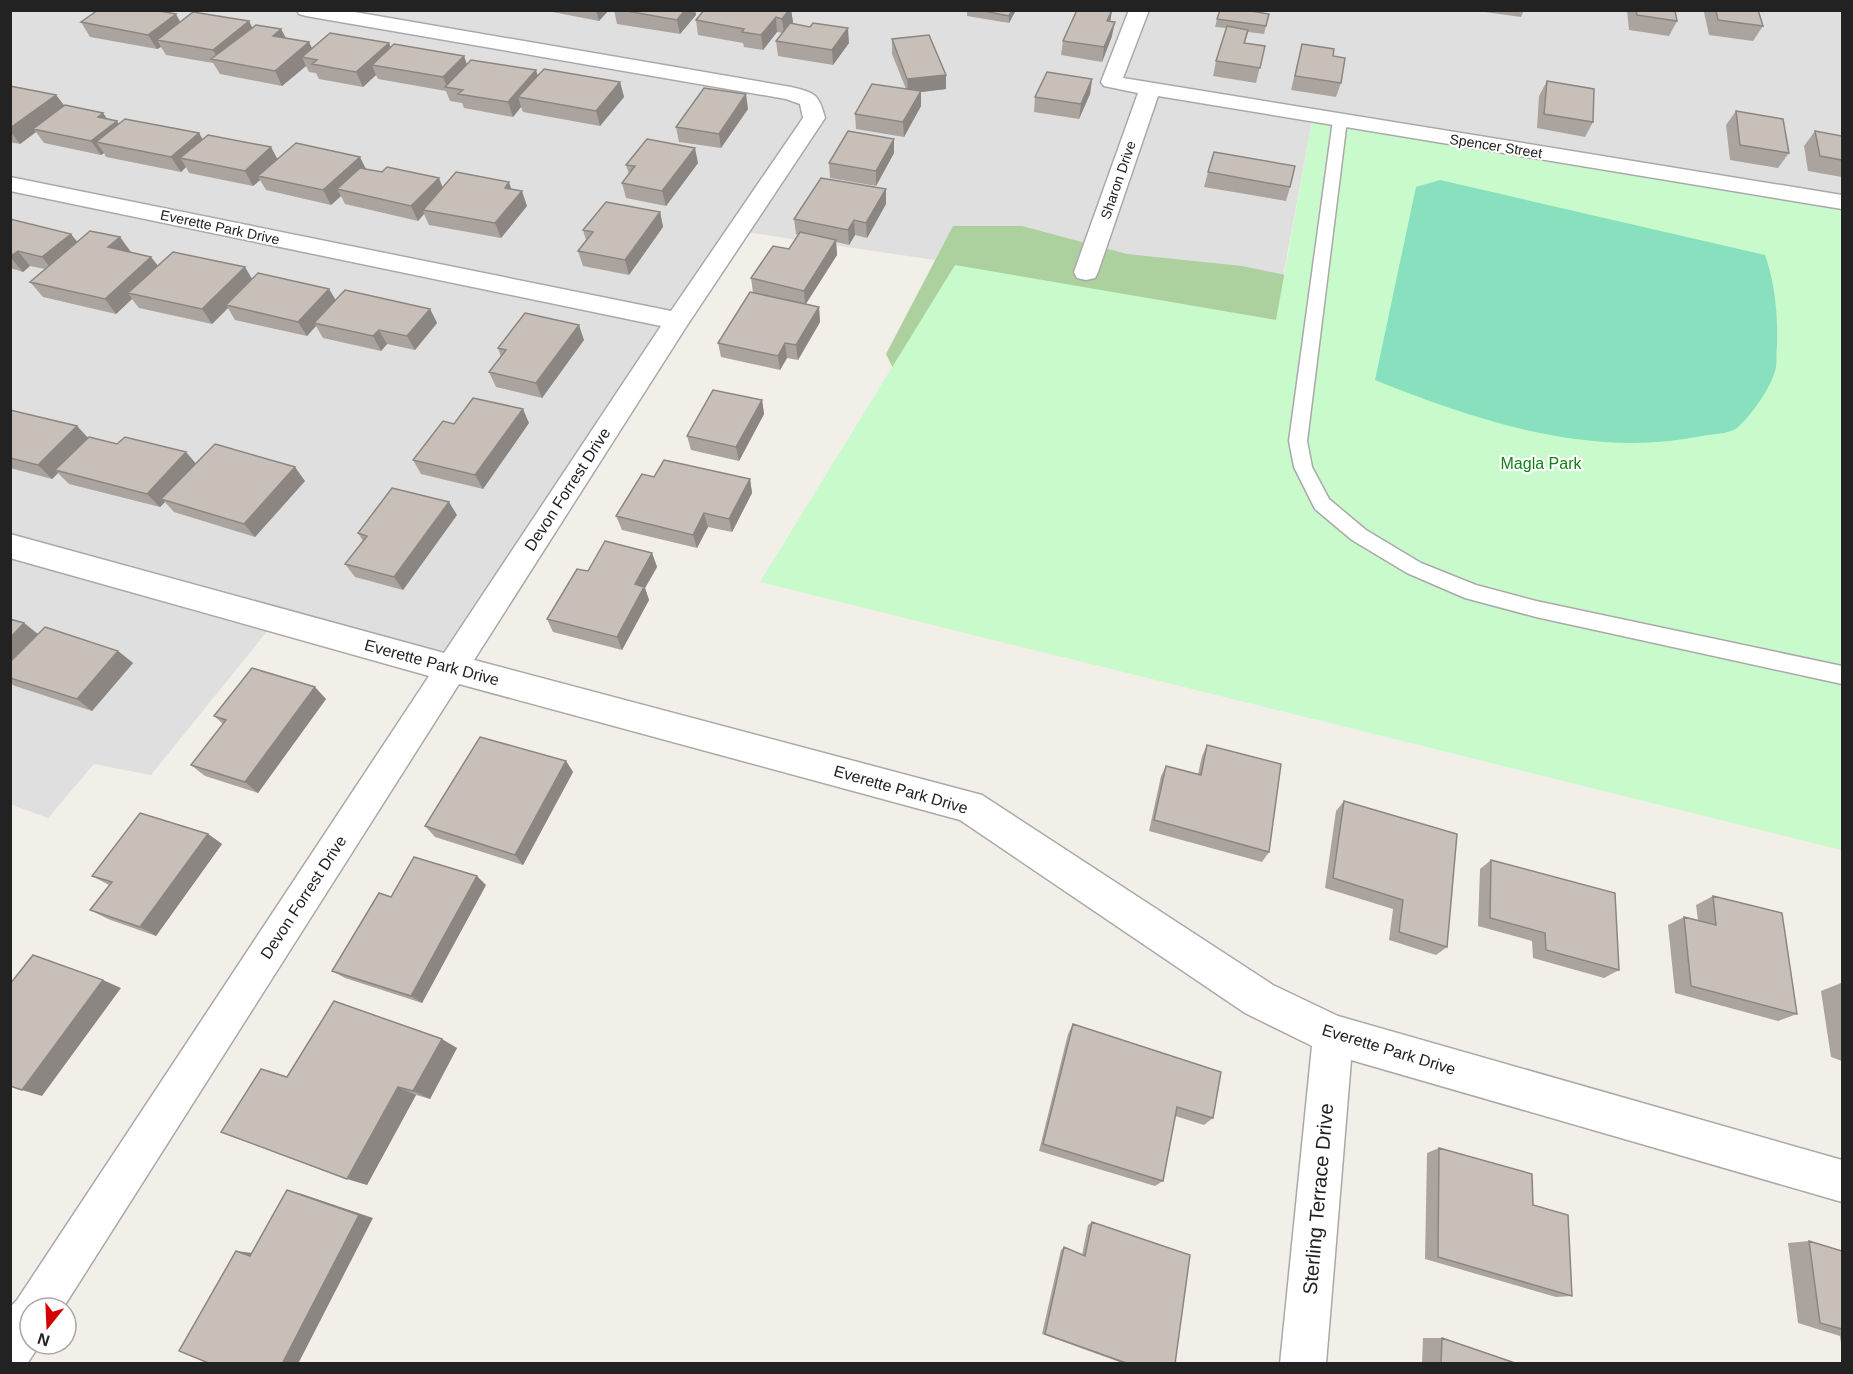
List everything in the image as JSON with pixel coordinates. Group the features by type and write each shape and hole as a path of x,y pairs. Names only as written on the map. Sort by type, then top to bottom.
{"street":[{"name":"Devon Forrest Drive","path":"45,1296 677,321 814,118 810,100 790,93 306,10"},
{"name":"Spencer Street","path":"1138,10 1111,82 1842,202"},
{"name":"Sharon Drive","path":"1086,272 1150,89"},
{"name":"Everette Park Drive","path":"10,184 677,321"},
{"name":"Everette Park Drive","path":"10,546 451,668 969,806 1259,999 1334,1035 1842,1181"},
{"name":"Sterling Terrace Drive","path":"1303,1364 1334,1035"}],"lane":[{"path":"1340,120 1298,441 1303,467 1322,504 1359,535 1414,568 1472,592 1536,609 1842,675"}],"shaded area":[{"path":"10,11 1842,11 1842,202 1313,116 1275,319 928,259 738,231 451,668 277,619 151,775 94,764 48,818 10,804"}],"green space":[{"name":"Magla Park","path":"1313,116 1842,202 1842,850 760,582 955,265 1276,320"},
{"path":"1440,180 1765,255 1775,299 1776,364 1771,382 1755,408 1743,423 1729,432 1660,442 1618,443 1535,432 1494,422 1375,380 1416,187"},
{"path":"953,226 1022,226 1127,254 1242,266 1300,278 1283,375 903,389 886,354"}],"building":[{"path":"98,10 154,10 176,14 148,35 81,22"},
{"path":"621,10 685,10 677,20"},
{"path":"704,10 789,10 782,19 776,17 761,35 742,32 744,29 696,20"},
{"path":"978,10 1012,10 1009,16"},
{"path":"1077,10 1112,10 1107,21 1115,22 1104,47 1063,41"},
{"path":"1220,10 1245,10 1269,14 1266,26 1217,19"},
{"path":"1636,10 1675,10 1677,21 1637,15"},
{"path":"1716,10 1758,10 1763,26 1718,20"},
{"path":"193,12 249,21 213,50 157,40"},
{"path":"790,23 810,27 813,23 848,28 832,50 776,41"},
{"path":"256,25 281,29 273,36 309,42 275,71 211,59"},
{"path":"1227,26 1248,30 1244,43 1265,46 1260,68 1216,61"},
{"path":"330,33 389,43 356,72 312,64 317,60 302,57"},
{"path":"929,35 946,75 907,79 892,39"},
{"path":"394,44 464,56 443,77 372,65"},
{"path":"1302,44 1334,49 1333,56 1345,58 1341,83 1295,76"},
{"path":"471,60 536,70 508,102 458,94 463,90 445,87"},
{"path":"544,69 620,82 596,111 518,97"},
{"path":"1047,72 1092,79 1081,104 1035,97"},
{"path":"1547,81 1594,89 1593,122 1544,114"},
{"path":"872,84 921,91 903,122 855,114"},
{"path":"10,86 56,95 10,128"},
{"path":"704,88 746,94 719,134 676,127"},
{"path":"65,105 103,113 98,117 117,121 91,141 33,129"},
{"path":"1736,111 1783,119 1789,153 1740,145"},
{"path":"125,119 199,133 171,157 96,142"},
{"path":"848,131 894,139 876,171 829,163"},
{"path":"1815,131 1842,136 1842,160 1820,156"},
{"path":"208,135 271,147 245,171 180,158"},
{"path":"647,139 695,148 662,191 622,183 635,166 626,165"},
{"path":"296,143 360,157 323,190 258,176"},
{"path":"1214,152 1295,166 1290,187 1208,172"},
{"path":"387,167 439,178 411,206 337,189 360,168 382,172"},
{"path":"456,172 509,182 505,188 522,191 495,223 423,210"},
{"path":"821,178 886,189 866,223 854,220 848,230 794,219"},
{"path":"606,202 660,212 625,260 578,251 593,232 583,230"},
{"path":"10,219 71,234 42,257 18,251 10,257"},
{"path":"90,231 120,237 108,247 151,257 105,299 30,282"},
{"path":"800,232 836,240 804,291 751,278 773,246 789,249"},
{"path":"173,252 245,267 202,309 128,293"},
{"path":"258,273 329,289 298,322 226,305"},
{"path":"345,290 430,309 407,336 379,330 373,336 314,323"},
{"path":"750,292 819,307 796,345 785,343 778,356 718,343"},
{"path":"525,313 579,325 536,383 489,372 506,350 498,348"},
{"path":"713,390 762,400 736,447 687,436"},
{"path":"473,398 523,409 475,475 413,460 443,421 454,424"},
{"path":"10,410 77,426 38,465 10,458"},
{"path":"89,437 117,444 125,437 186,452 147,494 55,470"},
{"path":"215,444 295,467 244,524 161,499"},
{"path":"664,460 750,479 729,519 704,513 693,535 616,516 642,474 654,477"},
{"path":"392,488 449,502 394,577 345,564 367,536 358,533"},
{"path":"605,541 652,553 635,584 644,587 617,637 547,619 577,569 588,571"},
{"path":"10,619 24,623 10,638"},
{"path":"45,627 118,651 77,699 10,678 10,662"},
{"path":"252,668 315,687 245,782 191,765 226,720 214,716"},
{"path":"480,737 566,761 515,855 425,826"},
{"path":"1207,745 1281,764 1269,852 1154,820 1166,766 1201,775"},
{"path":"1344,801 1457,834 1447,947 1399,932 1403,900 1333,878"},
{"path":"140,813 208,834 140,927 90,910 112,882 92,876"},
{"path":"414,857 477,876 411,996 332,971 379,893 391,897"},
{"path":"1491,860 1615,893 1619,970 1546,950 1545,933 1490,918"},
{"path":"1713,896 1782,913 1797,1014 1691,986 1684,917 1716,925"},
{"path":"33,955 103,980 22,1090 10,1086 10,984"},
{"path":"334,1001 442,1039 413,1091 398,1087 347,1179 221,1132 261,1069 287,1077"},
{"path":"1073,1024 1221,1072 1213,1118 1177,1107 1163,1181 1043,1144"},
{"path":"1439,1148 1532,1174 1533,1205 1568,1215 1572,1296 1438,1257"},
{"path":"287,1190 359,1215 282,1364 211,1364 179,1351 236,1251 250,1256"},
{"path":"1092,1222 1190,1255 1175,1364 1129,1364 1045,1334 1064,1247 1085,1256"},
{"path":"1809,1241 1842,1251 1842,1329 1820,1323"},
{"path":"1442,1338 1518,1364 1441,1364"}]}
